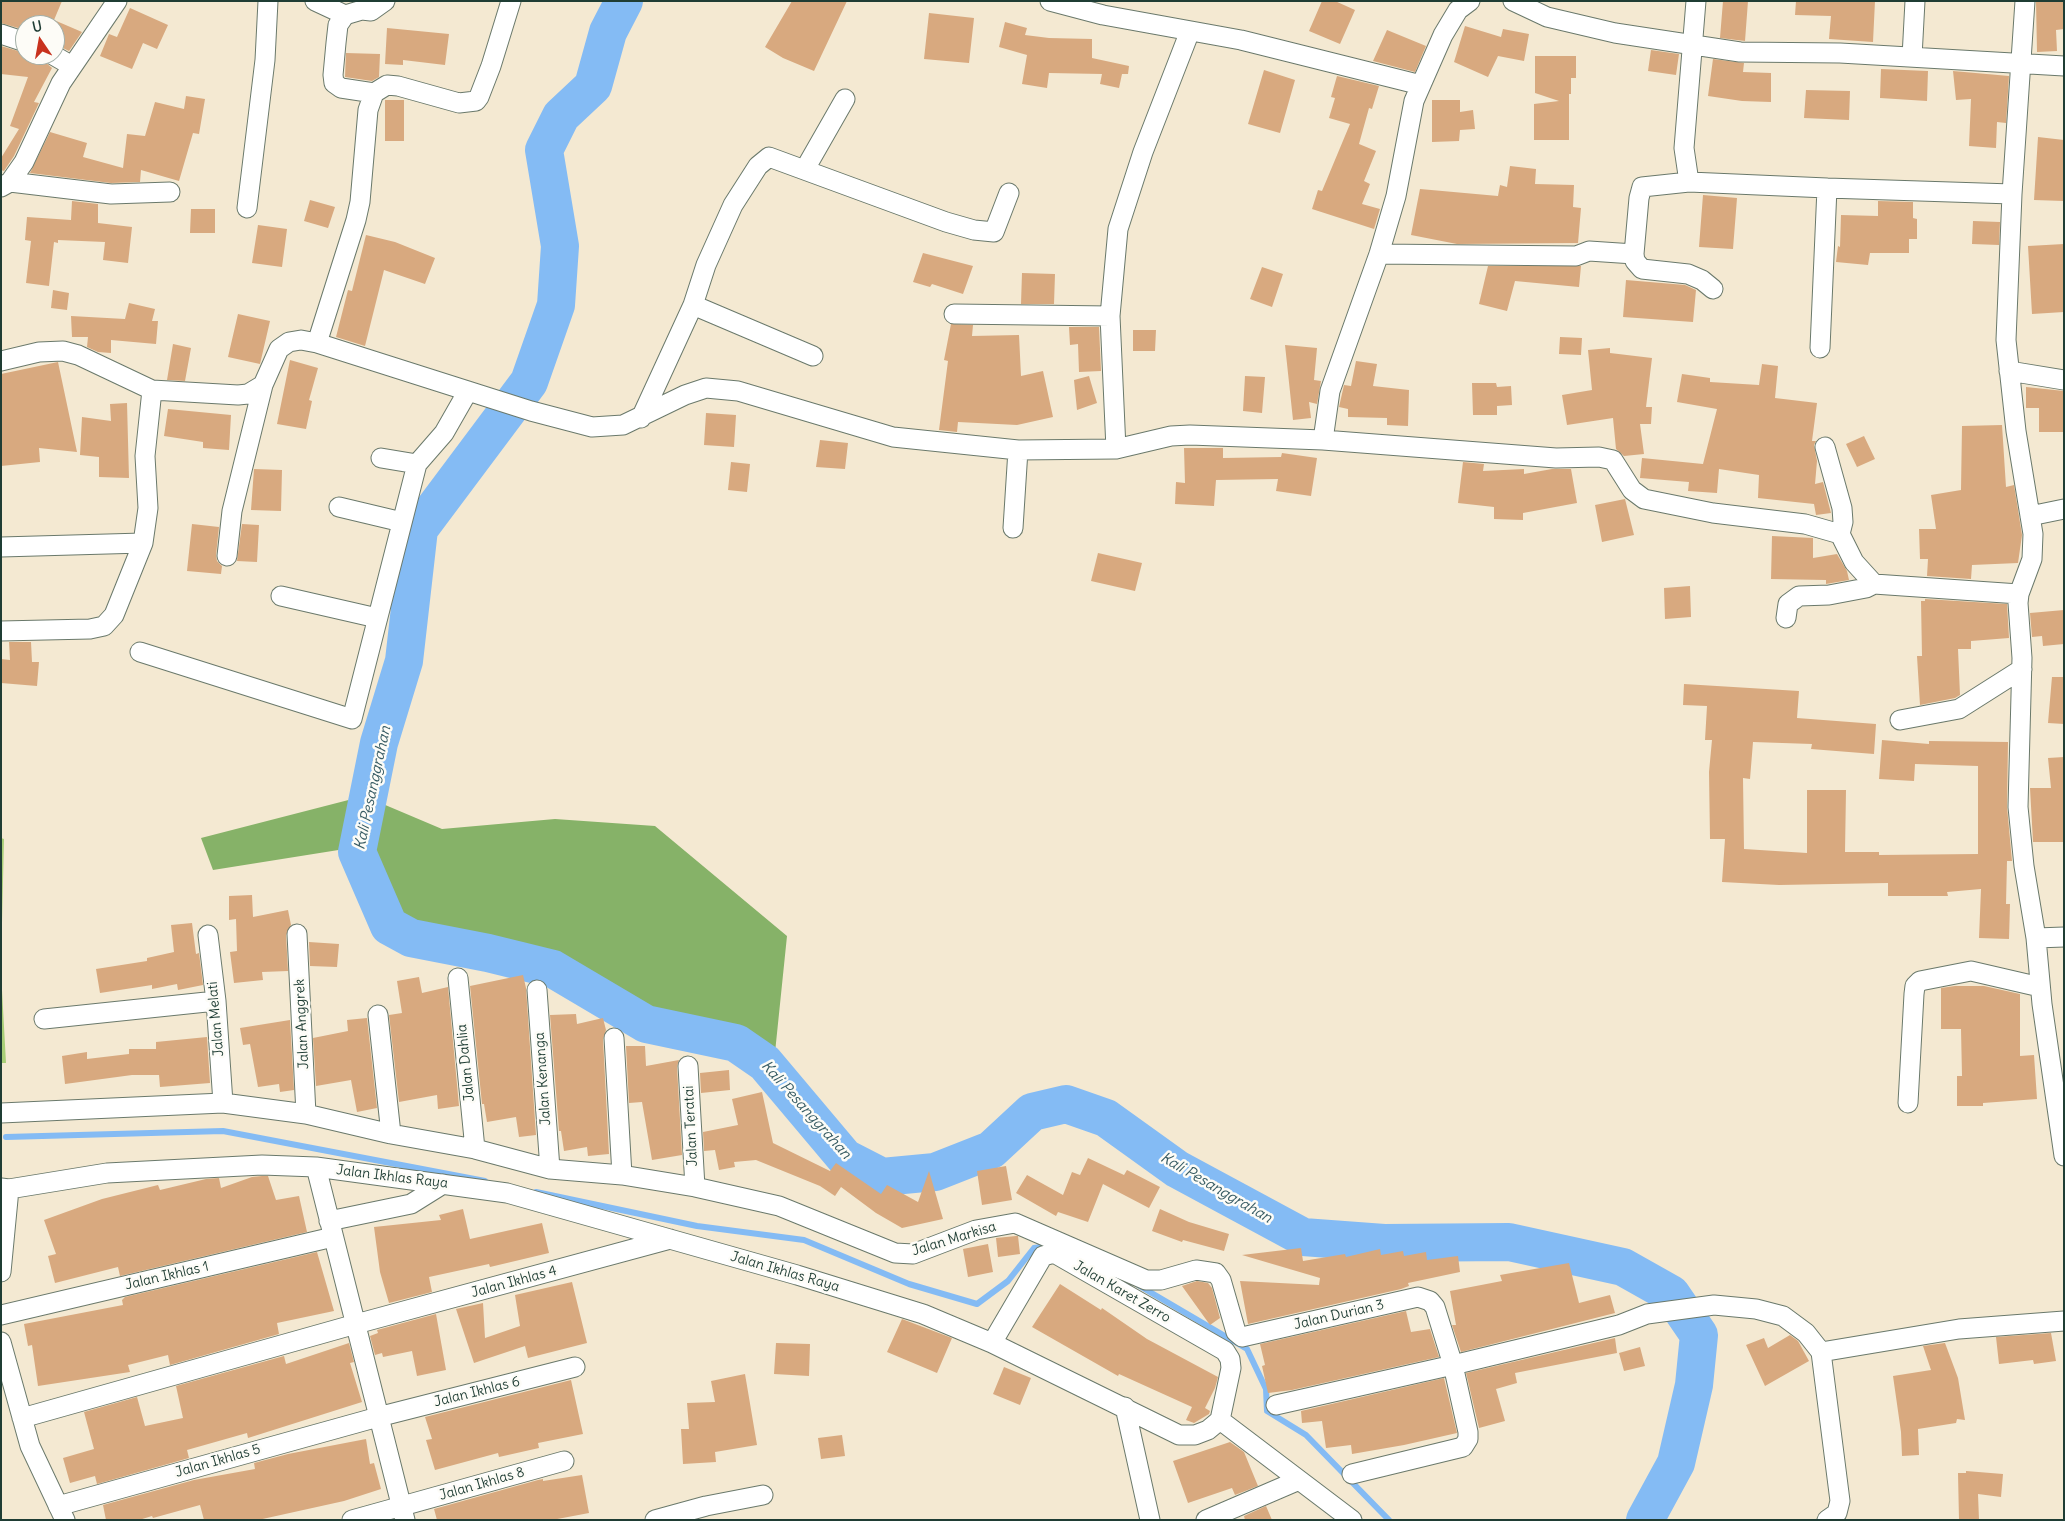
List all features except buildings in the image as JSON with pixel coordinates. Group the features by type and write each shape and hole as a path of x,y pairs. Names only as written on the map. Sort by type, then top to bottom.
{"street":[{"path":"6,184 24,162 61,83 98,33 117,1"},
{"path":"247,208 265,60 268,1"},
{"path":"315,1 345,15"},
{"path":"374,93 341,88 334,83 333,75 338,25 345,15 362,10 371,11 385,1"},
{"path":"317,343 356,220 360,202 368,110 374,93 387,85 458,102 476,101 492,66 511,1"},
{"path":"1050,1 1103,15 1241,40 1421,85"},
{"path":"1323,440 1330,391 1379,254 1396,196 1414,101 1443,35 1458,10 1470,1"},
{"path":"1513,1 1546,16 1615,33 1763,54 1840,52 2064,66"},
{"path":"1689,182 1684,148 1696,1"},
{"path":"1912,57 1915,1"},
{"path":"2025,1 2006,319 2009,371 2016,431 2033,534 2032,559 2019,594 2022,669 2019,815 2024,866 2036,938 2040,987 2064,1156"},
{"path":"1116,449 1110,316 1118,229 1124,205 1190,32"},
{"path":"1,34 15,39"},
{"path":"65,62 72,66"},
{"path":"805,169 845,99"},
{"path":"641,418 693,305 706,265 733,206 758,166 769,157 946,222 974,230 994,232 1008,193"},
{"path":"1713,288 1702,280 1688,274 1642,269 1635,261 1639,198 1642,187 1689,182 2012,194"},
{"path":"6,184 111,194 170,192"},
{"path":"1820,348 1827,188"},
{"path":"1379,254 1458,253 1576,256 1589,251 1634,254"},
{"path":"693,305 812,356"},
{"path":"954,314 1110,316"},
{"path":"227,556 232,511 263,385 275,357 284,344 301,340 317,343 507,403 592,426 623,425 641,418 685,394 706,388 738,390 893,437 1018,450 1116,449 1171,436 1190,435 1323,440 1556,458 1599,457 1613,460 1632,490 1644,499 1713,513 1805,524 1840,534"},
{"path":"1,361 39,352 63,351 78,354 152,390 238,395 248,394 263,385"},
{"path":"2009,371 2064,380"},
{"path":"1,631 90,629 104,626 114,615 143,543 148,508 145,456 152,390"},
{"path":"140,652 352,719 418,464 444,433 468,391"},
{"path":"1825,447 1842,508 1843,522 1840,534 1854,562 1874,584"},
{"path":"1013,528 1018,450"},
{"path":"381,458 418,464"},
{"path":"338,507 402,522"},
{"path":"2030,516 2064,509"},
{"path":"1,547 143,543"},
{"path":"1786,618 1788,604 1799,596 1829,595 1866,588 1874,584 2019,594"},
{"path":"281,596 377,618"},
{"path":"1900,720 1959,709 2022,669"},
{"name":"Jalan Anggrek","path":"297,934 306,1114"},
{"name":"Jalan Melati","path":"208,935 216,1001 223,1103"},
{"path":"2036,938 2064,937"},
{"path":"1908,1103 1914,994 1915,986 1920,981 1971,971 2040,987"},
{"name":"Jalan Dahlia","path":"458,978 474,1149"},
{"name":"Jalan Kenanga","path":"537,990 550,1168"},
{"path":"44,1019 216,1001"},
{"path":"378,1015 391,1134"},
{"path":"614,1038 622,1175"},
{"name":"Jalan Teratai","path":"688,1066 695,1187"},
{"name":"Jalan Markisa","path":"1,1113 223,1103 306,1114 391,1134 474,1149 550,1168 622,1175 695,1187 779,1206 895,1253 913,1254 976,1230 1015,1223 1146,1280 1161,1280 1196,1270 1211,1271 1221,1280"},
{"name":"Jalan Ikhlas Raya","path":"5,1189 107,1173 262,1166 316,1167 507,1193 672,1239 923,1314 992,1343 1179,1435 1195,1435 1208,1430 1220,1420"},
{"name":"Jalan Ikhlas Raya","path":"316,1167 403,1513"},
{"name":"Jalan Ikhlas 1","path":"1,1315 331,1229 411,1204 443,1184"},
{"path":"1,1272 5,1189"},
{"name":"Jalan Ikhlas 4","path":"22,1418 356,1324 672,1239"},
{"name":"Jalan Karet Zerro","path":"992,1343 1043,1256 1054,1253 1225,1351 1230,1359 1231,1368 1220,1420"},
{"name":"Jalan Durian 3","path":"1221,1280 1233,1324 1239,1336 1242,1337 1418,1297 1430,1301 1435,1307 1453,1365"},
{"path":"1276,1405 1619,1325 1647,1314 1714,1304 1756,1308 1783,1316 1806,1333 1821,1352 1840,1501 1837,1513 1828,1520"},
{"path":"1821,1352 1959,1329 2064,1321"},
{"path":"1,1342 33,1454 61,1513"},
{"path":"1352,1474 1463,1447 1468,1439 1468,1432 1453,1365"},
{"name":"Jalan Ikhlas 6","path":"378,1417 575,1366"},
{"path":"1125,1407 1150,1520"},
{"name":"Jalan Ikhlas 5","path":"61,1513 378,1417"},
{"path":"1220,1420 1352,1520"},
{"name":"Jalan Ikhlas 8","path":"352,1520 403,1513 564,1461"},
{"path":"1206,1520 1299,1480"},
{"path":"655,1520 717,1512 763,1495"}],"green space":[{"path":"364,796 442,829 555,819 655,826 787,936 773,1072 736,1035 657,1031 600,1003 528,962 424,939 368,906 351,848 213,870 201,838"},
{"path":"1,838 4,839 1,964"},
{"path":"1,972 6,1063 1,1063"}],"waterway":[{"name":"Kali Pesanggrahan","path":"624,1 608,32 593,86 561,116 544,150 560,246 556,305 529,382 419,529 404,661 379,743 357,852 389,926 411,938 488,953 553,969 646,1024 736,1043 765,1063 845,1158 882,1177 935,1172 991,1150 1032,1112 1066,1104 1106,1118 1177,1169 1303,1237 1384,1243 1509,1242 1623,1267 1671,1294 1699,1335 1694,1385 1676,1463 1645,1520"},
{"path":"6,1137 223,1131 485,1181"},
{"path":"536,1192 697,1226 804,1240 909,1284 977,1304 1008,1281 1034,1248 1047,1246"},
{"path":"1138,1285 1247,1349 1266,1389 1267,1411 1306,1435 1389,1520"}]}
